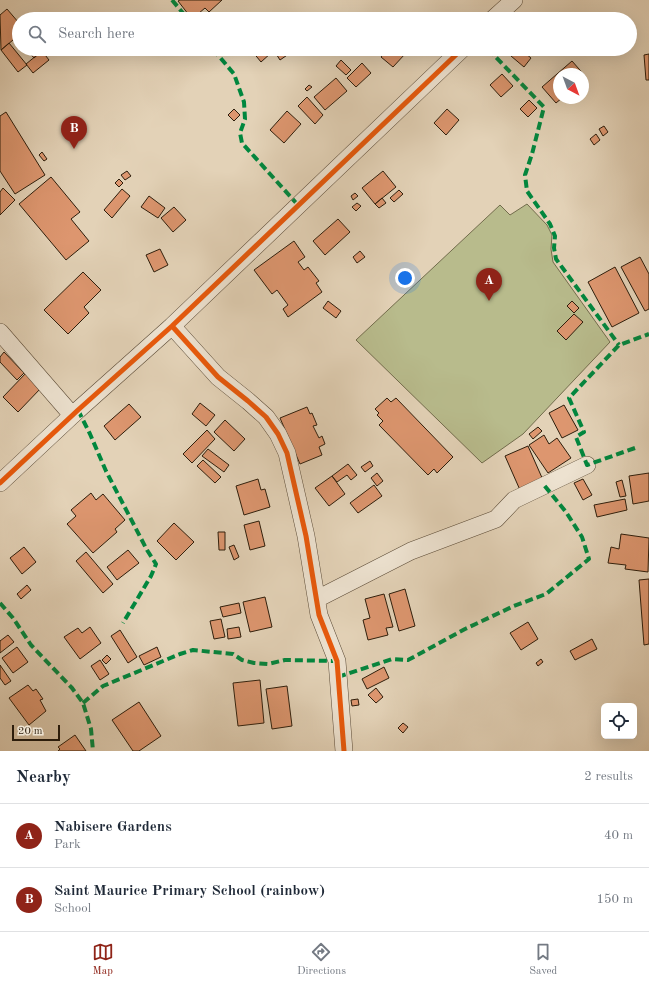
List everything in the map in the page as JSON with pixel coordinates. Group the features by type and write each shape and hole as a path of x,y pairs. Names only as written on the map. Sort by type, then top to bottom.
{"street":[{"path":"501,12 514,0"},
{"path":"0,482 72,415 172,326 455,56"},
{"path":"172,326 218,377 266,417 278,434 287,453 306,536 319,615 337,661 344,751"},
{"path":"0,332 72,415"},
{"path":"316,599 411,551 496,519 514,500 587,465"}],"green space":[{"path":"527,204 547,225 552,235 551,249 553,262 610,342 523,434 482,463 356,340 500,205 510,215"}],"building":[{"path":"222,0 209,12 205,8 200,12 187,12 178,1"},
{"path":"7,9 12,15 12,41 1,50 0,15"},
{"path":"9,43 12,47 12,56 20,56 27,65 18,72 1,50"},
{"path":"649,54 649,80 646,80 644,55"},
{"path":"36,56 46,56 49,60 33,73 26,64"},
{"path":"256,56 268,56 261,62"},
{"path":"277,56 286,56 280,60"},
{"path":"382,56 403,56 393,67 381,57"},
{"path":"511,56 529,56 531,58 524,67"},
{"path":"341,60 351,70 346,75 336,66"},
{"path":"572,61 578,68 564,68"},
{"path":"362,63 371,73 356,87 347,78"},
{"path":"502,74 513,86 501,97 490,85"},
{"path":"553,77 553,100 542,87"},
{"path":"336,78 347,91 325,110 314,97"},
{"path":"309,85 312,87 307,91 305,89"},
{"path":"307,97 323,115 315,124 298,106"},
{"path":"529,100 537,108 528,117 520,109"},
{"path":"234,109 240,115 234,121 228,115"},
{"path":"447,109 459,120 446,135 434,123"},
{"path":"287,111 301,124 284,143 270,130"},
{"path":"6,112 45,175 15,194 0,171 0,116"},
{"path":"604,126 608,132 603,136 599,129"},
{"path":"596,134 600,140 594,145 590,139"},
{"path":"42,152 47,159 44,161 39,155"},
{"path":"127,171 131,176 125,180 121,175"},
{"path":"383,171 396,187 375,204 362,188"},
{"path":"51,177 80,212 71,219 89,241 66,260 19,204"},
{"path":"119,179 123,183 119,187 115,183"},
{"path":"3,188 15,200 0,215 0,192"},
{"path":"122,189 130,196 112,218 104,210"},
{"path":"399,190 403,194 394,202 390,198"},
{"path":"355,193 358,196 353,200 351,196"},
{"path":"149,196 165,208 158,218 141,207"},
{"path":"382,198 386,203 379,208 375,204"},
{"path":"357,203 361,206 356,211 352,207"},
{"path":"174,207 186,220 173,232 161,218"},
{"path":"338,219 350,232 325,255 313,241"},
{"path":"294,241 305,257 298,262 304,270 308,267 319,281 316,283 322,292 288,317 283,309 288,305 277,290 272,294 254,270"},
{"path":"160,249 168,265 154,272 146,255"},
{"path":"360,251 365,257 357,263 353,257"},
{"path":"640,257 649,274 649,309 645,311 621,267"},
{"path":"615,267 639,313 612,327 588,282"},
{"path":"83,272 101,290 84,307 89,313 68,334 44,310"},
{"path":"328,301 341,311 336,318 323,308"},
{"path":"572,301 579,308 574,313 567,306"},
{"path":"574,314 583,322 566,340 557,331"},
{"path":"4,352 24,373 17,380 0,362 0,357"},
{"path":"26,373 41,388 18,412 3,397"},
{"path":"387,398 391,402 396,398 453,457 437,473 434,469 428,475 379,425 383,421 377,415 379,413 375,409"},
{"path":"200,403 215,415 206,426 192,414"},
{"path":"129,404 141,417 115,440 104,426"},
{"path":"564,405 578,430 562,438 549,413"},
{"path":"307,407 310,414 312,413 317,425 313,426 319,438 322,436 325,444 319,447 322,455 300,464 280,418"},
{"path":"225,420 245,439 234,451 214,432"},
{"path":"538,427 542,431 533,439 529,434"},
{"path":"207,430 215,439 192,463 183,454"},
{"path":"544,435 549,444 557,438 571,458 548,473 529,445"},
{"path":"528,446 543,480 520,490 505,456"},
{"path":"208,449 229,465 224,472 202,456"},
{"path":"203,460 221,477 215,483 197,466"},
{"path":"370,461 373,466 365,472 361,467"},
{"path":"348,464 357,475 351,480 347,475 337,482 332,476"},
{"path":"377,473 383,481 377,486 371,478"},
{"path":"649,473 649,501 633,504 629,476"},
{"path":"332,476 345,494 329,506 315,488"},
{"path":"258,479 261,490 265,489 270,507 244,515 236,486"},
{"path":"583,479 592,495 583,500 574,483"},
{"path":"622,480 626,496 620,497 616,482"},
{"path":"374,485 382,496 358,513 350,503"},
{"path":"91,493 96,500 103,494 125,520 115,529 117,532 93,553 67,524 76,516 71,510"},
{"path":"625,499 627,510 597,517 594,505"},
{"path":"259,521 265,546 250,550 244,525"},
{"path":"174,523 194,542 176,560 157,541"},
{"path":"218,532 225,532 225,550 219,550"},
{"path":"621,534 649,538 648,572 625,569 626,565 608,563 611,547 619,549"},
{"path":"234,545 239,557 234,560 229,547"},
{"path":"24,547 36,562 22,574 10,558"},
{"path":"128,550 139,563 117,580 107,567"},
{"path":"86,552 113,584 103,593 76,561"},
{"path":"649,579 649,644 644,645 639,580"},
{"path":"27,585 31,590 21,599 17,594"},
{"path":"405,589 415,626 399,631 389,594"},
{"path":"384,594 393,627 386,628 388,635 368,640 363,620 370,618 365,599"},
{"path":"265,597 272,627 250,632 243,602"},
{"path":"239,603 241,613 223,617 220,607"},
{"path":"221,619 225,637 214,639 210,621"},
{"path":"528,622 538,639 521,650 510,633"},
{"path":"90,627 101,643 80,659 64,637 78,628 82,633"},
{"path":"239,627 241,637 228,639 227,629"},
{"path":"120,630 137,657 128,663 111,636"},
{"path":"8,635 14,642 0,653 0,641"},
{"path":"592,639 597,649 575,660 570,651"},
{"path":"17,647 28,662 13,673 2,658"},
{"path":"157,647 161,657 144,665 139,656"},
{"path":"107,655 111,659 106,664 102,660"},
{"path":"541,659 543,662 538,666 536,663"},
{"path":"100,660 109,674 100,680 91,666"},
{"path":"0,665 11,681 5,685 0,678"},
{"path":"384,667 389,678 367,689 362,679"},
{"path":"260,680 264,723 238,726 233,683"},
{"path":"28,685 33,691 36,689 43,699 40,700 46,711 29,725 9,698"},
{"path":"287,686 292,726 272,729 266,689"},
{"path":"376,688 383,697 376,703 368,695"},
{"path":"358,699 359,705 352,706 351,700"},
{"path":"139,702 161,736 139,751 133,751 112,720"},
{"path":"403,723 408,727 403,733 398,728"},
{"path":"75,735 86,751 58,751 60,749 58,747"}],"marked path":[{"path":"172,0 182,12"},
{"path":"219,56 234,74 244,102 245,119 240,133 242,143 298,205"},
{"path":"495,56 544,107 525,175 527,191 550,224 555,236 554,248 556,259 619,345"},
{"path":"635,448 587,465 576,437 584,432 569,398 619,345 649,334"},
{"path":"78,410 106,471 147,550 156,564 151,576 123,623"},
{"path":"338,677 392,659 408,660 465,629 514,606 546,594 589,559 582,537 566,512 544,485"},
{"path":"0,603 13,618 31,645 72,688 83,703 91,729 93,751"},
{"path":"83,703 103,686 193,650 233,654 242,660 254,663 268,664 285,660 337,661"}],"cycle path":[{"path":"0,483 78,410 172,326 455,56"},
{"path":"172,326 218,377 266,417 278,434 287,453 306,536 319,615 337,661 344,751"}],"place":[{"name":"Saint Maurice Primary School (rainbow)","path":"74,149"},
{"name":"Nabisere Gardens","path":"489,301"}]}
